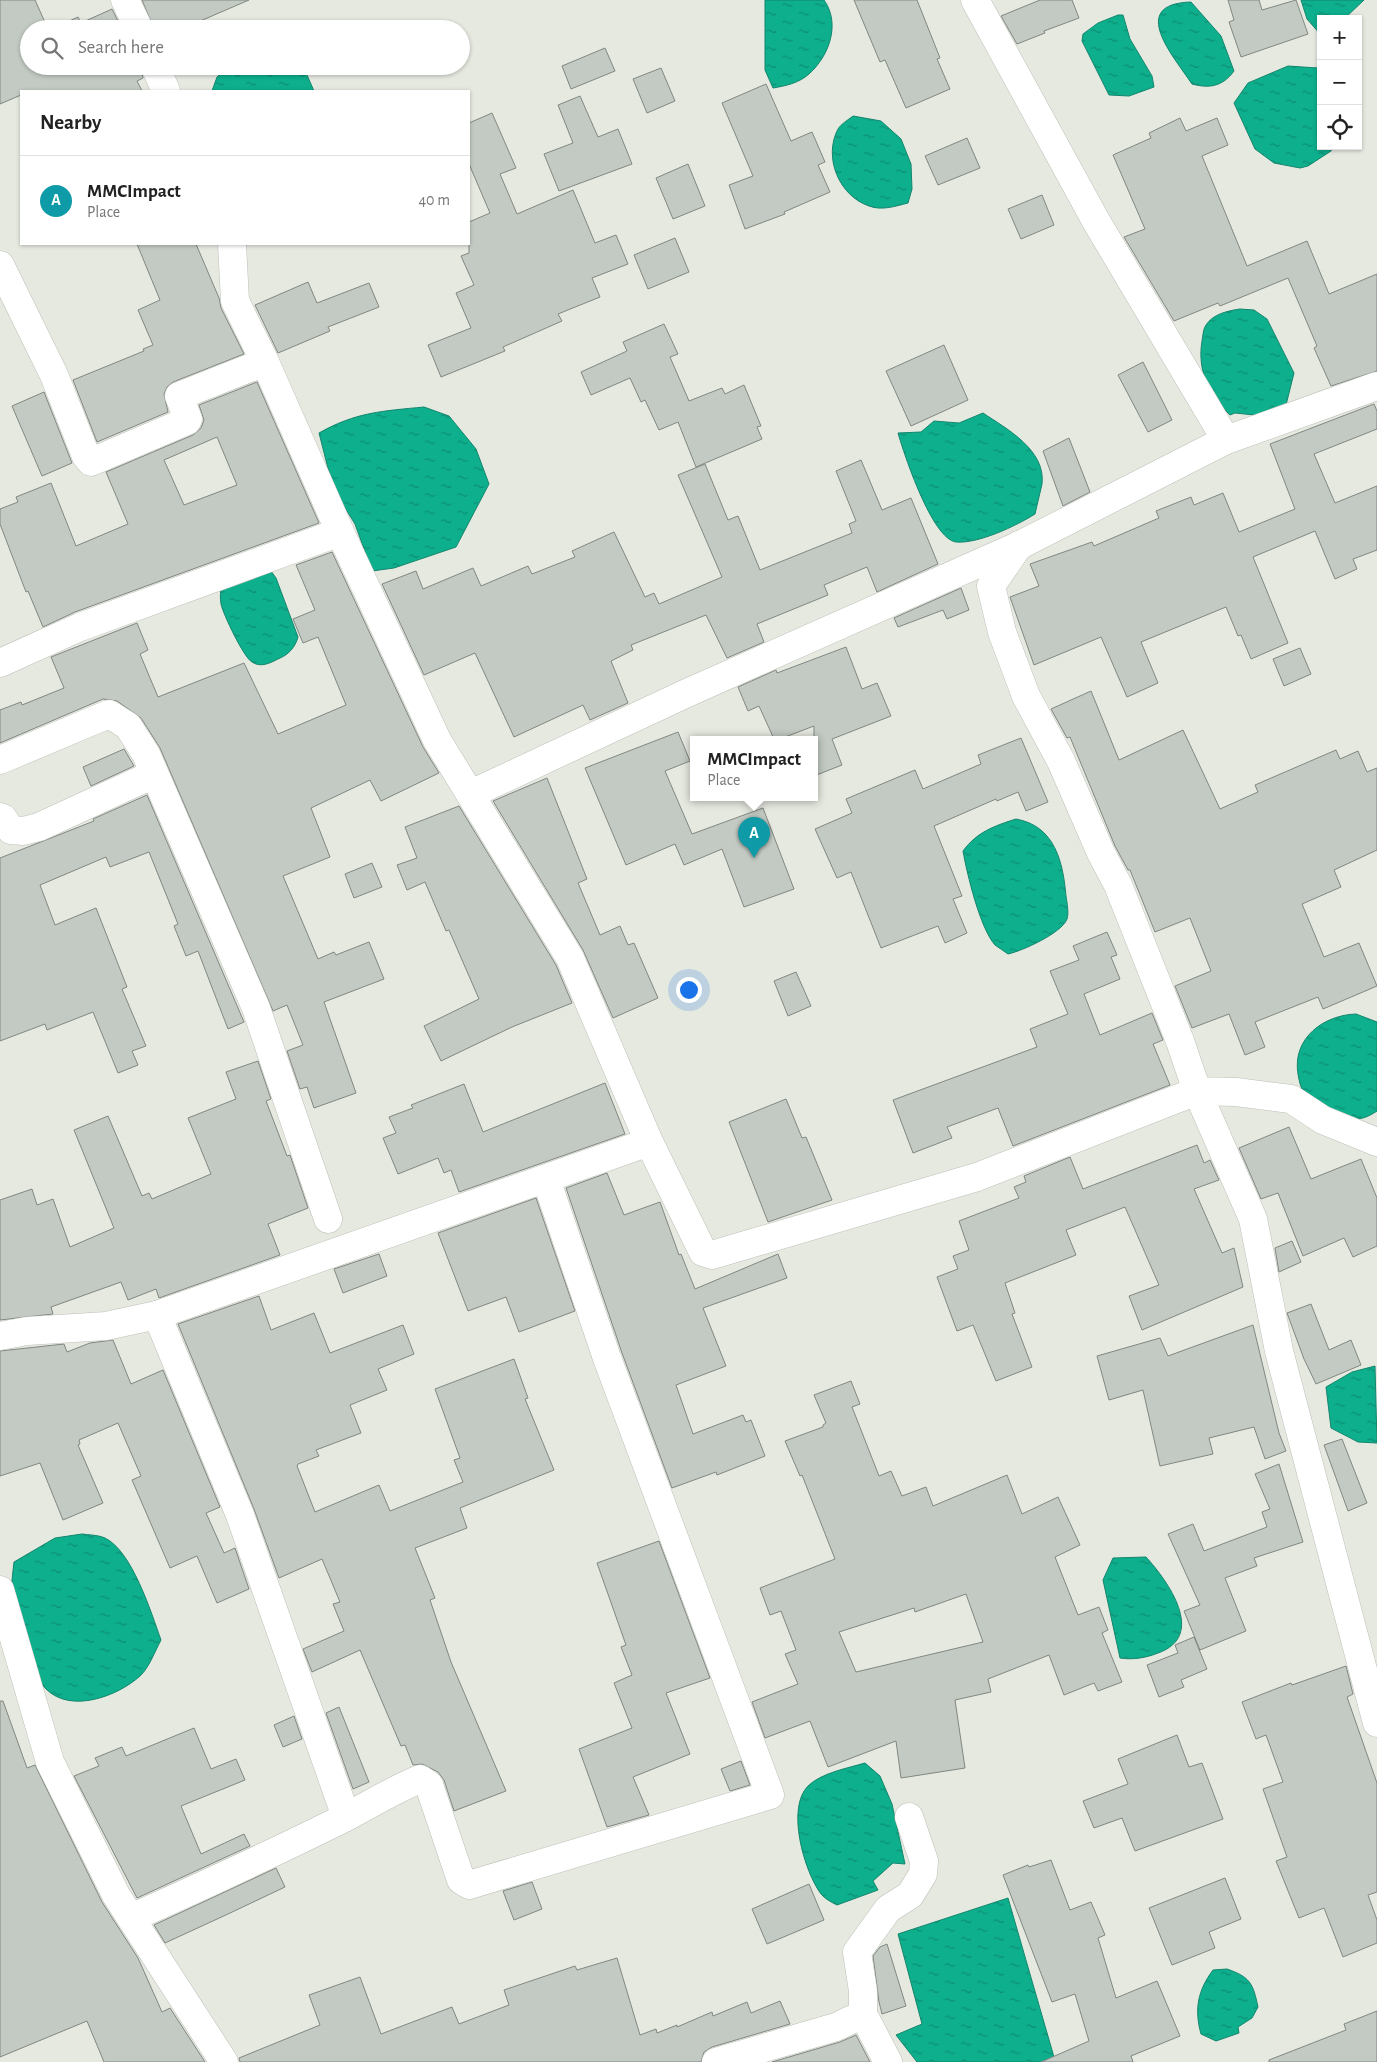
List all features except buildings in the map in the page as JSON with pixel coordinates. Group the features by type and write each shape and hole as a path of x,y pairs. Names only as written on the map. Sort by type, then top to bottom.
{"street":[{"path":"125,0 135,20"},
{"path":"975,0 1096,220 1226,440"},
{"path":"159,75 166,90"},
{"path":"232,245 235,301 265,362 340,532 438,740 570,958 649,1142 703,1252 712,1255 977,1177 1197,1091 1236,1092 1291,1099 1323,1120 1377,1142"},
{"path":"0,265 54,375 86,456 91,462 187,422 188,419 179,396 265,362"},
{"path":"471,794 696,689 1020,545 1226,440 1377,386"},
{"path":"0,663 80,628 340,532"},
{"path":"1020,545 991,586 1002,632 1026,696 1061,761 1101,853 1118,884 1173,1023 1197,1091 1253,1219 1279,1352 1377,1723"},
{"path":"0,760 109,714 128,726 146,754 256,1008 328,1219"},
{"path":"0,817 4,818 11,830 23,831 39,827 154,774"},
{"path":"0,1336 27,1331 106,1326 157,1315 546,1180 649,1142"},
{"path":"131,1918 238,1870 346,1818 393,1790 420,1779 429,1785 461,1880 468,1885 770,1795 607,1358 546,1180"},
{"path":"157,1315 240,1515 346,1818"},
{"path":"0,1590 50,1762 116,1895 224,2062"},
{"path":"888,2062 863,2014 863,1991 857,1952 888,1909 910,1895 923,1874 924,1861 909,1817"},
{"path":"716,2062 836,2027 863,2014"}],"water":[{"path":"765,0 824,0 832,19 832,29 827,49 816,67 801,80 773,88 765,70"},
{"path":"1301,0 1364,0 1348,15 1317,15 1317,30 1307,19"},
{"path":"1191,2 1221,36 1234,71 1225,80 1216,85 1192,84 1175,60 1161,34 1158,22 1162,12 1172,5"},
{"path":"1118,15 1123,15 1130,39 1152,76 1154,87 1129,96 1109,95 1082,41 1083,34 1098,23"},
{"path":"1288,66 1317,68 1317,150 1331,151 1308,166 1300,168 1274,163 1255,149 1234,103 1248,83"},
{"path":"219,75 307,75 314,90 212,90"},
{"path":"853,116 881,121 901,139 911,164 912,189 908,203 889,208 869,206 849,194 842,185 833,163 832,151 839,127"},
{"path":"1240,309 1254,310 1267,319 1294,373 1285,409 1264,416 1235,413 1230,415 1216,399 1203,372 1201,352 1205,327 1212,318 1225,312"},
{"path":"424,407 449,416 476,449 489,484 456,547 394,568 372,571 355,524 331,480 319,433 345,421 370,414"},
{"path":"983,413 1013,434 1031,451 1038,461 1042,472 1042,484 1035,514 1018,524 986,537 956,542 947,537 938,527 929,512 920,494 898,433 921,432 934,421 959,423"},
{"path":"268,567 276,578 298,637 291,651 269,663 259,665 248,659 234,635 223,609 221,592 222,585"},
{"path":"1016,819 1040,829 1054,847 1065,883 1068,914 1064,924 1058,930 1032,945 1008,954 995,945 984,926 971,886 963,851 980,834 1000,824"},
{"path":"1356,1014 1377,1022 1377,1111 1364,1118 1352,1119 1334,1113 1305,1095 1301,1088 1297,1061 1305,1039 1313,1031 1333,1019 1344,1015"},
{"path":"1375,1366 1377,1443 1358,1442 1331,1428 1326,1387 1352,1372"},
{"path":"82,1534 105,1538 124,1555 139,1583 161,1640 146,1669 131,1683 107,1695 81,1701 68,1700 56,1696 40,1682 29,1658 20,1629 12,1585 14,1562 55,1538"},
{"path":"1146,1557 1164,1580 1179,1608 1182,1621 1180,1634 1172,1645 1158,1653 1139,1658 1120,1658 1103,1580 1113,1558"},
{"path":"865,1763 880,1776 892,1804 905,1864 893,1863 873,1881 878,1890 837,1905 821,1894 809,1871 800,1840 798,1809 802,1796 813,1781"},
{"path":"1008,1898 1054,2057 1041,2062 917,2062 896,2035 922,2024 898,1934"},
{"path":"1227,1969 1246,1978 1252,1987 1258,2007 1252,2018 1238,2027 1239,2033 1216,2041 1201,2034 1198,2016 1199,2000 1204,1985 1213,1970"}],"place":[{"name":"MMCImpact","path":"754,858"}]}
